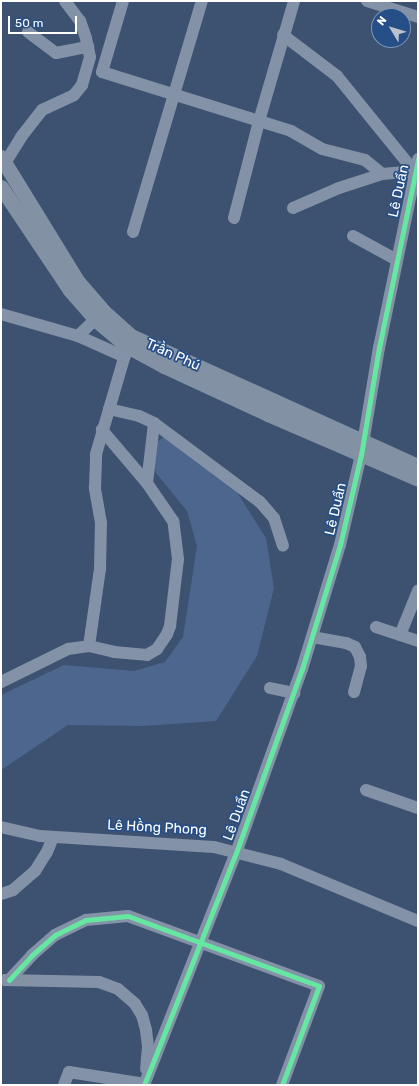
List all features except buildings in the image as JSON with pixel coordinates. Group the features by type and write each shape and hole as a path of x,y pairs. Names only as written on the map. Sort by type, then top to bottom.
{"main road":[{"name":"Trần Phú","path":"3,160 99,316"},
{"name":"Trần Phú","path":"1,187 70,290 99,316 128,346 171,370 362,448 418,466"},
{"name":"Trần Phú","path":"362,448 418,479"}],"street":[{"path":"3,160 42,110 74,95 80,90 90,57 80,21 65,1"},
{"path":"123,1 102,72 290,131 322,149 365,160 382,174"},
{"path":"133,232 202,1"},
{"path":"234,218 259,121 294,1"},
{"path":"371,2 418,17"},
{"path":"28,32 56,53 88,47"},
{"path":"283,35 337,76 416,172"},
{"name":"Lê Duẩn","path":"144,1084 236,853 294,693 340,545 362,448 379,348 418,159"},
{"path":"293,208 339,188 382,174 416,172"},
{"path":"353,236 397,260"},
{"name":"Trần Phú","path":"1,314 78,336 128,346"},
{"path":"78,336 99,316"},
{"path":"88,646 100,570 102,523 97,500 94,474 96,454 128,346"},
{"path":"109,409 139,416 154,423 266,507 277,525 283,546"},
{"path":"147,483 154,423"},
{"path":"1,682 68,649 88,646 114,652 147,655 157,649 167,634 170,626 177,575 177,543 173,521 147,483 102,430"},
{"path":"400,635 418,590"},
{"path":"376,627 418,641"},
{"path":"312,637 346,643 355,647 360,657 361,666 354,692"},
{"path":"270,688 294,693"},
{"path":"366,790 418,808"},
{"name":"Lê Hồng Phong","path":"1,827 40,836 214,847 281,864 418,921"},
{"path":"1,894 13,890 35,871 47,852 53,837"},
{"path":"5,980 55,935 86,920 128,916 319,986 282,1085"},
{"path":"5,980 99,982 118,989 126,995 142,1015 148,1047 144,1084 69,1072 64,1085"}],"water":[{"path":"165,436 235,489 266,538 274,588 257,656 216,721 143,726 68,725 1,770 1,695 64,665 134,671 165,662 183,637 197,546 187,511 156,473 154,464 157,442"}],"cycle path":[{"path":"144,1085 236,853 302,669 340,545 361,455 379,348 418,159"},
{"path":"9,980 32,955 55,935 86,920 128,916 319,986 282,1085"}]}
